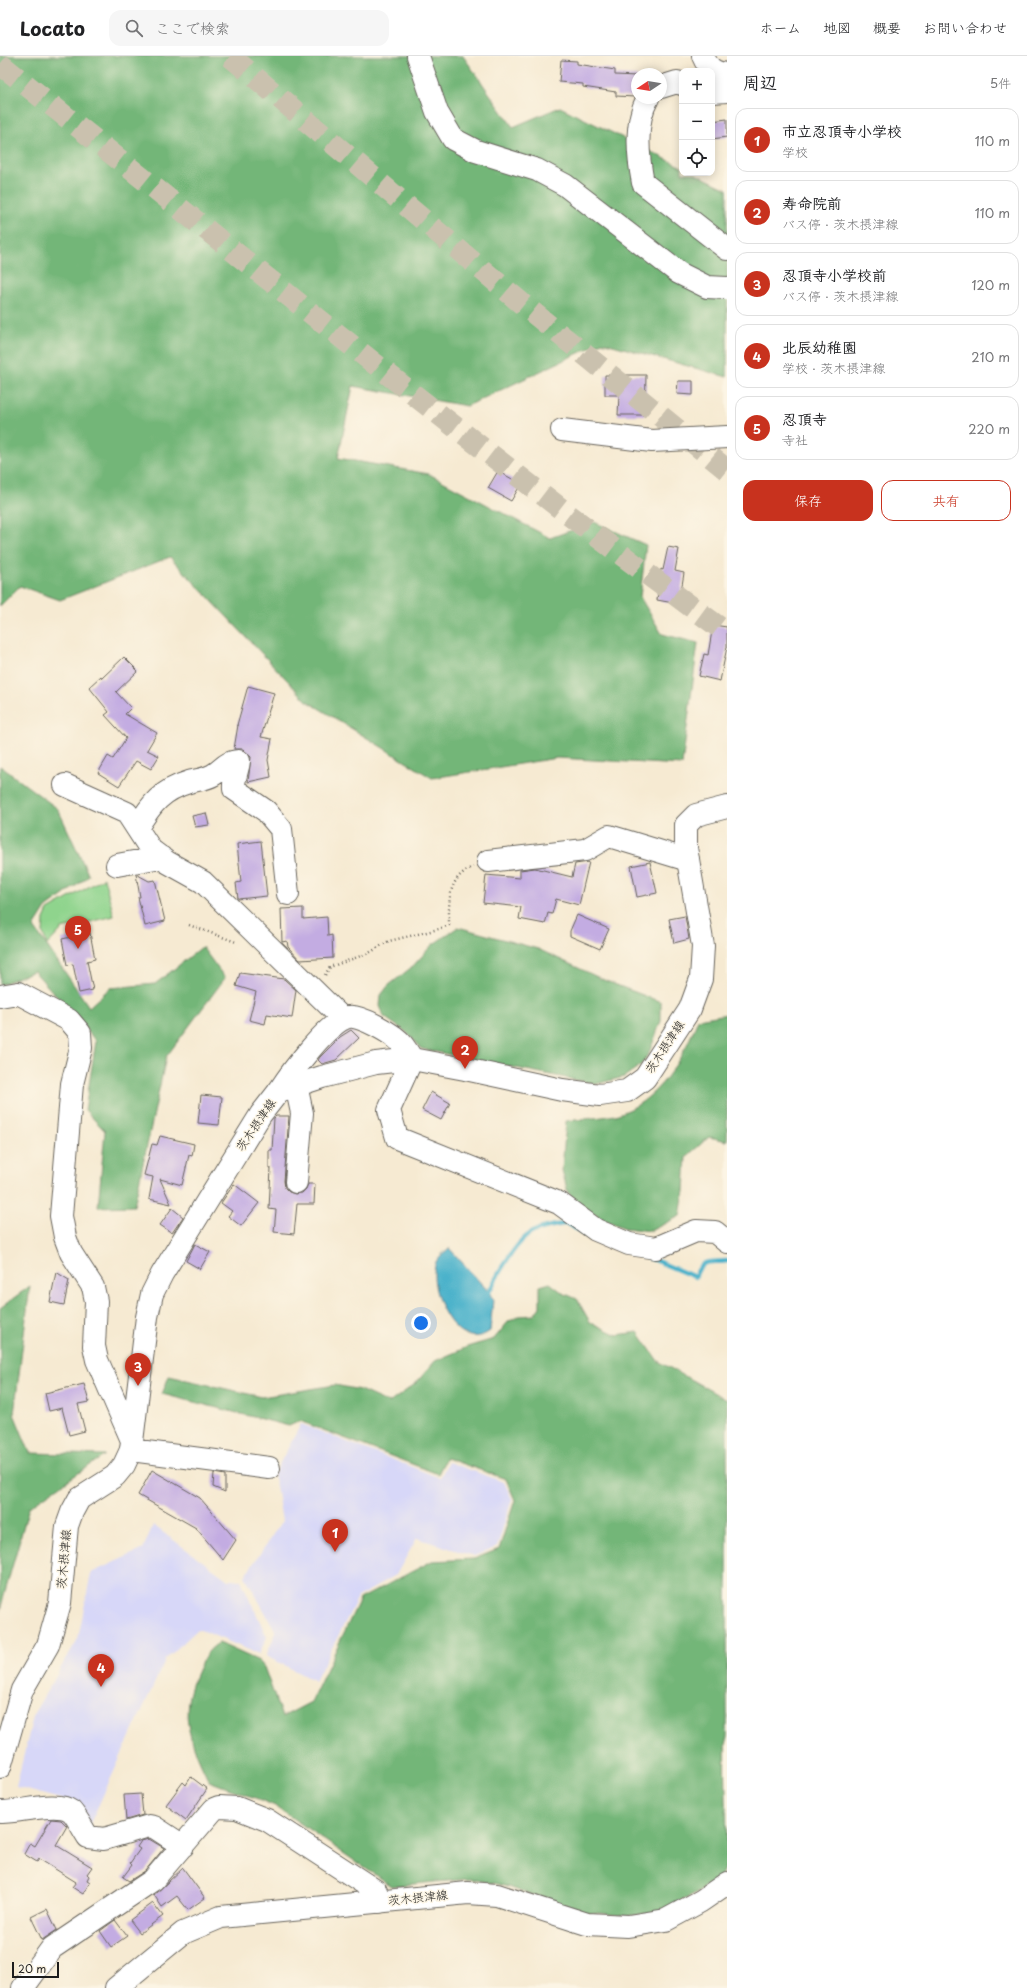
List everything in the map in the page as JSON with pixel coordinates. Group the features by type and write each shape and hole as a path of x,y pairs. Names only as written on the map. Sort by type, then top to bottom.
{"street":[{"path":"418,56 437,112 453,139 476,152 536,170 565,185 679,273 707,288 727,288"},
{"path":"702,56 707,65 718,73 727,74"},
{"path":"667,85 679,83"},
{"path":"715,92 727,91"},
{"path":"645,104 637,151 643,183 727,249"},
{"path":"562,430 652,441 727,437"},
{"path":"137,828 149,808 164,792 187,783 212,776 230,762 239,761 238,772 234,778 234,789 266,811 281,829 288,894"},
{"path":"65,785 127,813 152,850 203,882 343,1019"},
{"name":"茨木摂津線","path":"0,1767 22,1690 48,1645 60,1603 67,1526 72,1512 79,1499 114,1476 124,1465 131,1444 147,1317 152,1294 162,1274 261,1114 287,1088 376,1063 412,1059 465,1068 562,1090 600,1095 627,1091 645,1078 690,1009 701,979 703,946 688,860 686,825 696,815 727,807"},
{"path":"488,861 585,850 609,836 688,860"},
{"path":"117,865 161,857"},
{"path":"0,996 18,994 70,1020 80,1033 81,1048 72,1084 61,1216 65,1237 71,1253 93,1287 96,1301 94,1346 97,1360 131,1444 269,1468"},
{"path":"296,1182 302,1113 287,1088 288,1078 333,1024 349,1017 370,1022 402,1043 412,1059 389,1110 397,1138 559,1203 596,1230 629,1244 656,1248 696,1231 716,1232 727,1242"},
{"path":"0,1812 17,1812 60,1806 72,1812 88,1836 104,1839 149,1826 154,1827 183,1846"},
{"path":"23,1988 52,1948 115,1904 146,1886 153,1880 214,1809 219,1806 237,1808 267,1820 376,1891 379,1902"},
{"name":"茨木摂津線","path":"116,1988 183,1933 221,1917 468,1894 497,1895 587,1924 628,1926 666,1920 701,1901 727,1884"}],"path":[{"path":"314,992 330,967 369,953 389,941 439,929 449,925 449,899 454,881 464,871 488,861"},
{"path":"189,925 241,944"}],"shaded area":[{"path":"301,1424 440,1478 448,1462 504,1482 512,1499 497,1547 474,1556 417,1538 396,1575 358,1597 315,1681 266,1656 276,1632 245,1576 282,1521 274,1474"},
{"path":"153,1525 228,1580 241,1580 267,1637 259,1654 198,1629 165,1660 89,1826 71,1802 16,1787 34,1713 78,1639 91,1573 143,1549"}],"green space":[{"path":"0,56 463,56 513,127 560,107 679,166 679,176 700,176 727,189 727,377 602,342 467,406 353,386 338,458 429,474 550,538 594,522 646,545 640,597 662,634 698,643 682,765 557,758 432,778 307,701 170,557 60,600 20,586 0,606"},
{"path":"0,766 58,809 89,876 46,908 34,927 89,1007 110,988 155,984 202,947 225,978 166,1057 134,1206 98,1207 105,1131 85,1110 96,1041 34,971 0,985"},
{"path":"104,878 114,916 62,929 47,945 43,933 44,919 48,910"},
{"path":"458,927 538,949 606,981 661,1002 661,1021 649,1053 641,1065 624,1077 596,1084 422,1049 406,1032 384,1017 380,1006 381,995 388,986 413,966 432,945"},
{"path":"727,1014 727,1141 709,1137 686,1157 684,1192 680,1216 650,1231 625,1228 602,1219 586,1209 568,1193 562,1170 566,1121 615,1115 644,1101 656,1090 677,1063 698,1019"},
{"path":"550,1283 563,1293 577,1299 590,1322 617,1335 638,1332 658,1361 727,1400 727,1737 725,1744 727,1862 720,1878 694,1895 658,1912 627,1916 586,1912 498,1884 469,1879 391,1886 275,1806 209,1781 191,1739 188,1726 188,1699 192,1684 205,1657 215,1645 219,1643 259,1661 264,1667 282,1717 311,1702 360,1599 432,1561 474,1559 499,1549 515,1500 506,1479 446,1458 438,1474 300,1421 289,1426 162,1394 169,1376 262,1397 335,1385 360,1390 389,1403 415,1384 435,1361 467,1347 494,1339 508,1322 519,1316 534,1315 540,1307 540,1286"},
{"path":"30,1286 14,1414 30,1453 105,1455 29,1507 0,1610 0,1308"}],"water":[{"path":"449,1248 489,1292 493,1300 490,1331 478,1336 466,1335 455,1327 446,1316 435,1288 434,1274 436,1262"}],"building":[{"path":"561,60 577,61 577,64 615,70 615,75 631,76 631,97 616,96 616,92 583,87 583,84 559,82"},
{"path":"727,119 727,137 715,139 715,121"},
{"path":"605,375 646,375 645,415 618,415 619,395 605,395"},
{"path":"678,381 693,381 693,395 677,394"},
{"path":"498,471 521,484 511,501 488,488"},
{"path":"668,547 679,549 675,571 684,573 679,604 657,600 661,569 663,570"},
{"path":"713,625 727,627 727,647 720,681 699,676 704,654 708,655"},
{"path":"124,657 138,671 116,692 131,708 125,714 157,733 147,750 159,756 151,769 136,761 119,786 98,773 108,756 113,759 126,738 105,715 109,712 89,687 101,676 102,678"},
{"path":"248,686 274,693 261,737 272,739 268,760 271,777 248,782 251,757 243,749 234,749 237,725"},
{"path":"206,813 209,825 195,827 192,816"},
{"path":"261,841 267,896 238,899 236,883 241,882 237,844"},
{"path":"589,862 579,905 556,899 552,914 548,913 545,924 519,919 521,907 483,903 486,875 520,878 520,870 535,868 572,877 575,864"},
{"path":"650,862 657,893 637,897 631,866"},
{"path":"136,874 149,881 155,880 165,921 145,926 138,897 140,897"},
{"path":"303,908 303,919 327,917 328,936 332,935 333,958 300,960 288,947 287,941 282,942 281,909"},
{"path":"577,915 609,929 600,949 570,936 570,931"},
{"path":"685,916 689,939 674,943 669,919"},
{"path":"90,933 95,959 87,961 93,990 79,993 73,964 67,965 62,939"},
{"path":"240,973 284,979 296,990 292,1018 267,1014 265,1024 249,1020 256,992 236,986"},
{"path":"351,1030 359,1038 336,1060 322,1064 318,1060 320,1057 340,1037"},
{"path":"431,1092 450,1103 441,1120 422,1110"},
{"path":"201,1095 222,1097 219,1125 198,1123"},
{"path":"276,1116 289,1116 284,1181 285,1188 289,1192 295,1194 302,1193 308,1184 315,1184 314,1204 297,1204 294,1234 274,1232 276,1210 269,1209 271,1168 269,1168 269,1150 272,1150 274,1118"},
{"path":"160,1136 194,1144 192,1156 189,1155 182,1185 160,1179 171,1204 149,1199 153,1177 144,1175 152,1144 157,1145"},
{"path":"234,1184 259,1203 241,1226 228,1216 232,1211 221,1203"},
{"path":"172,1208 183,1217 172,1233 160,1225"},
{"path":"195,1244 210,1252 200,1269 186,1261"},
{"path":"56,1272 69,1280 64,1305 50,1302"},
{"path":"84,1384 89,1402 78,1404 85,1431 69,1435 62,1408 49,1411 45,1393"},
{"path":"152,1470 200,1498 236,1540 223,1560 196,1528 138,1495"},
{"path":"214,1473 225,1475 225,1492 213,1487"},
{"path":"191,1777 207,1789 186,1820 166,1805 183,1782 186,1785"},
{"path":"141,1794 143,1815 126,1820 124,1795"},
{"path":"51,1819 61,1820 67,1826 56,1845 92,1867 87,1874 89,1876 87,1880 90,1882 83,1894 72,1887 76,1882 39,1859 37,1862 24,1854 30,1843 35,1846"},
{"path":"149,1839 164,1848 145,1871 129,1881 123,1877 132,1865 130,1863 140,1849 137,1847 141,1841"},
{"path":"183,1868 205,1898 188,1910 177,1896 162,1907 154,1895"},
{"path":"153,1903 163,1916 140,1933 130,1920"},
{"path":"47,1909 57,1930 42,1940 31,1917"},
{"path":"115,1920 127,1936 111,1947 100,1931"}],"waterway":[{"path":"489,1292 511,1254 522,1240 532,1232 542,1228 567,1223 586,1235"},
{"path":"647,1257 695,1277 698,1270 704,1264 708,1262 727,1261"}],"tunnel":[{"path":"230,56 520,302 727,470"},
{"path":"0,64 451,424 727,633"}],"place":[{"name":"忍頂寺","path":"78,949"},
{"name":"寿命院前","path":"465,1069"},
{"name":"忍頂寺小学校前","path":"138,1386"},
{"name":"市立忍頂寺小学校","path":"335,1552"},
{"name":"北辰幼稚園","path":"101,1687"}]}
